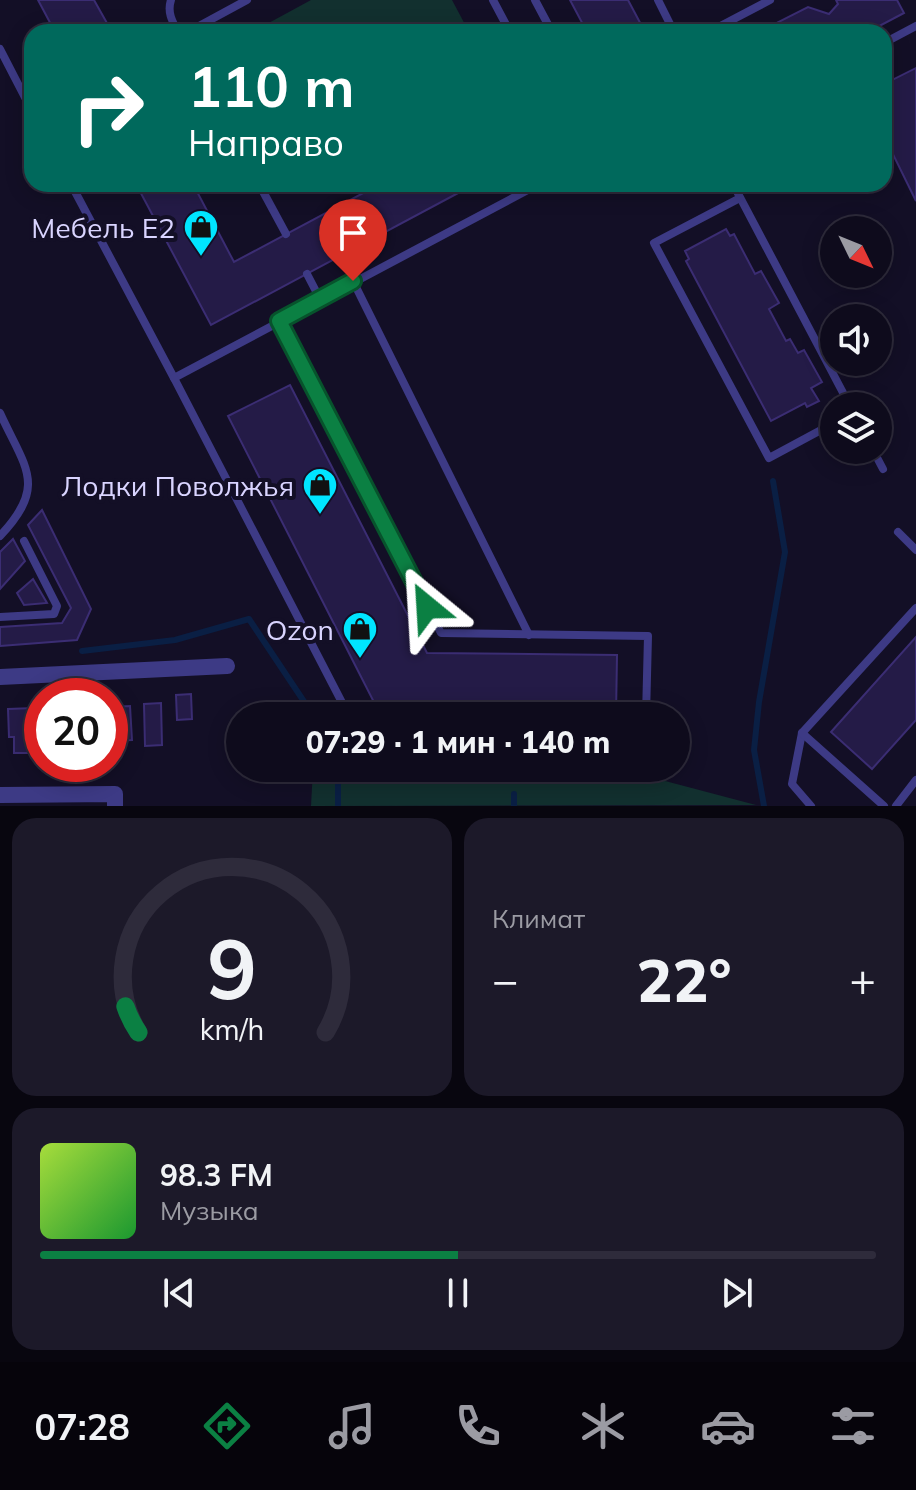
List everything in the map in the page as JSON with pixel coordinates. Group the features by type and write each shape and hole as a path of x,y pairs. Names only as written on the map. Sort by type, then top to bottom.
{"street":[{"path":"0,677 227,666"},
{"path":"0,795 115,794 115,806"}],"lane":[{"path":"171,0 168,8 174,24"},
{"path":"203,24 247,0"},
{"path":"493,0 506,24"},
{"path":"535,0 548,24"},
{"path":"658,0 670,24"},
{"path":"724,24 770,0"},
{"path":"892,39 916,26"},
{"path":"0,49 24,96"},
{"path":"75,192 342,702"},
{"path":"263,192 286,234"},
{"path":"174,378 524,192"},
{"path":"737,192 843,392"},
{"path":"740,198 654,243 769,458 820,431"},
{"path":"307,274 320,299"},
{"path":"353,281 529,635"},
{"path":"279,321 441,633 648,636 646,702"},
{"path":"0,413 29,477 30,489 20,514 0,536"},
{"path":"880,464 883,469"},
{"path":"898,532 916,550"},
{"path":"0,617 54,614 57,606 24,541"},
{"path":"811,806 792,784 802,733 916,608"},
{"path":"802,733 884,806"},
{"path":"896,806 916,780"}],"green space":[{"path":"311,0 452,0 465,24 267,24"},
{"path":"312,782 669,782 756,805 311,806"}],"building":[{"path":"38,0 94,0 108,24 51,24"},
{"path":"570,0 628,0 641,24 583,24"},
{"path":"836,0 897,0 904,13 883,24 775,24 808,7 829,14 838,4"},
{"path":"916,68 916,201 892,152 892,80"},
{"path":"140,192 197,192 234,262 365,192 460,192 211,325"},
{"path":"726,229 730,236 734,234 755,274 761,271 779,303 769,309 786,341 790,339 798,353 804,350 822,382 811,388 819,401 807,407 805,403 771,421 686,261 689,259 685,251"},
{"path":"290,385 427,653 617,655 616,702 374,702 228,416"},
{"path":"42,510 91,609 77,640 0,646 0,627 62,623 71,608 28,525"},
{"path":"13,539 25,561 0,589 0,552"},
{"path":"33,579 47,603 24,605 17,593"},
{"path":"916,637 916,720 872,769 831,732"},
{"path":"191,694 192,719 177,720 176,695"},
{"path":"161,703 162,745 145,746 144,704"},
{"path":"130,706 132,740 128,740"},
{"path":"24,708 24,753 14,753 14,737 9,737 8,709"}],"waterway":[{"path":"764,806 754,750 759,702 785,552 773,481"},
{"path":"82,651 175,640 249,619 304,702"},
{"path":"338,782 338,806"},
{"path":"514,794 514,806"}],"place":[{"name":"Мебель Е2","path":"201,258"},
{"name":"Лодки Поволжья","path":"320,516"},
{"name":"Ozon","path":"360,660"}],"route":[{"path":"353,281 279,321 427,607"}]}
